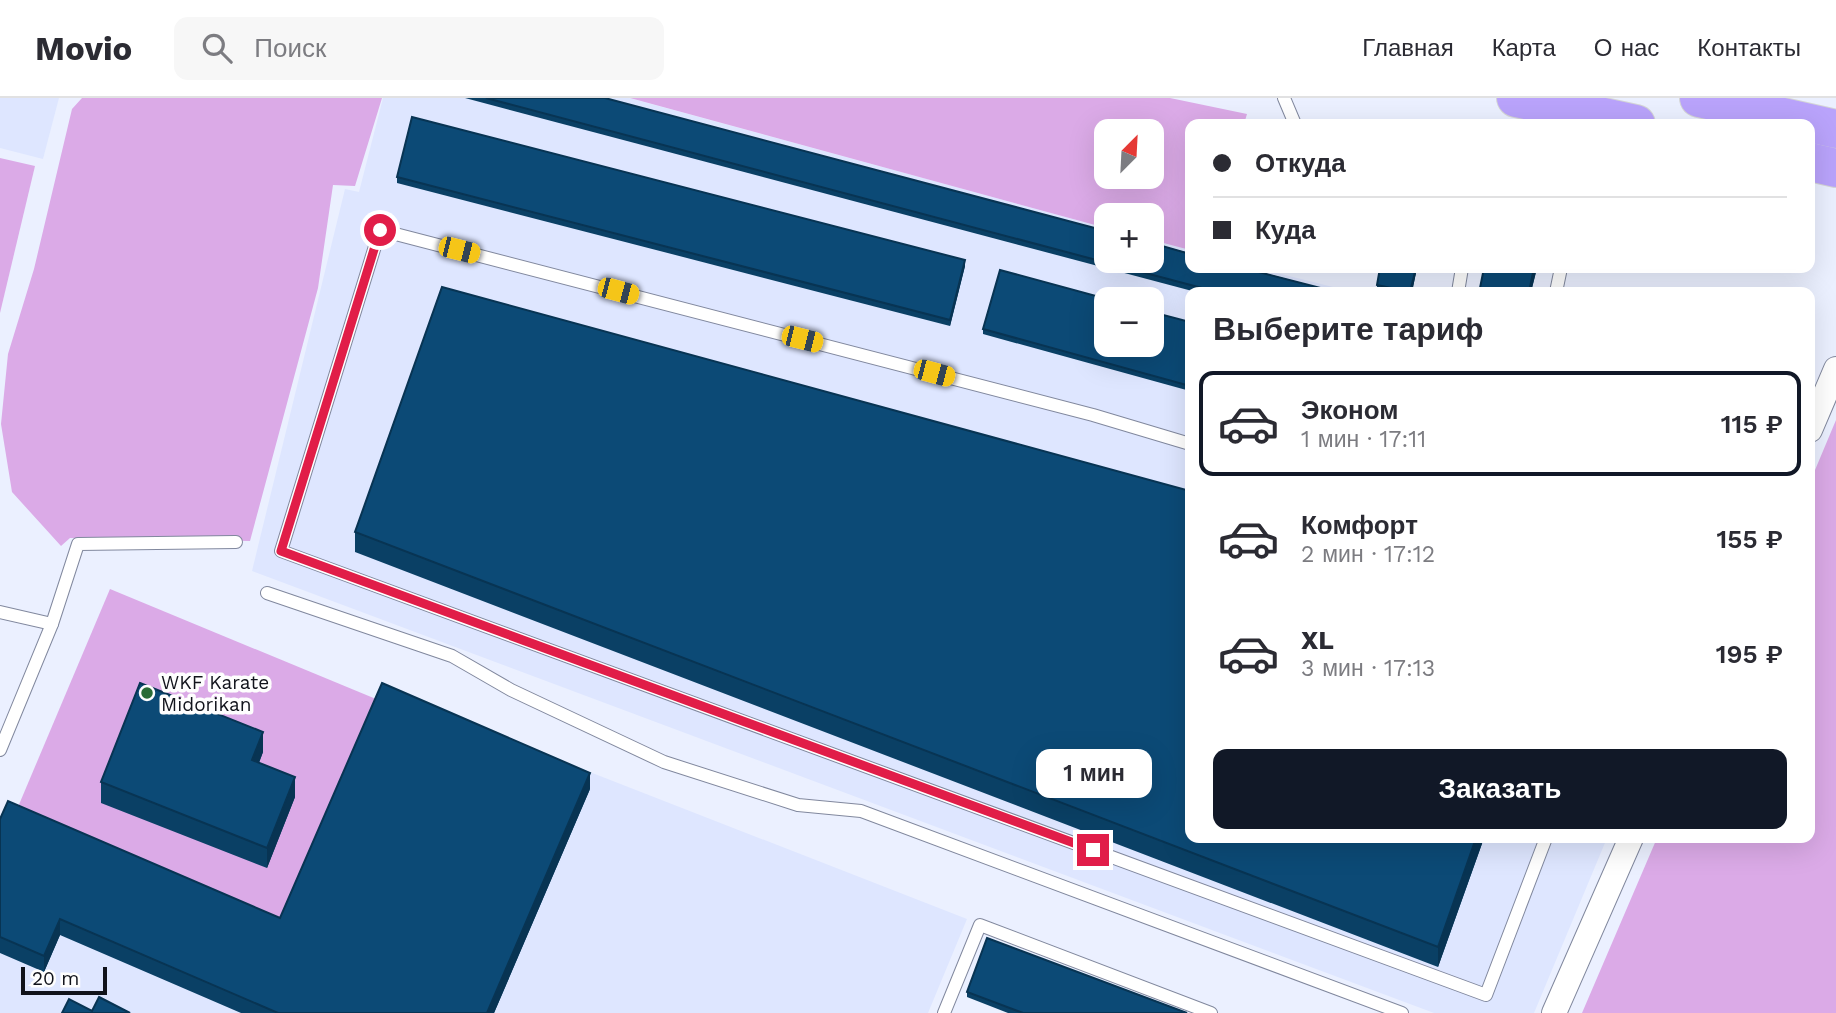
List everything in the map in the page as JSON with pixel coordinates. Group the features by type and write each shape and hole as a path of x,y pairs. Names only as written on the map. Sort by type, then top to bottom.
{"highway":[{"path":"1516,98 1605,119"},
{"path":"1699,98 1792,119"},
{"path":"1815,124 1836,129"},
{"path":"1815,163 1836,168"}],"street":[{"path":"1815,418 1836,369"},
{"path":"1554,1013 1629,843"}],"lane":[{"path":"1284,98 1294,119"},
{"path":"1185,443 1093,415 380,230 281,551 1486,995 1544,843"},
{"path":"0,750 52,624 78,544 236,542"},
{"path":"267,593 452,656 511,690 664,762 798,805 861,811 1402,1013"},
{"path":"0,612 52,624"},
{"path":"949,1012 980,925 1210,1013"}],"shaded area":[{"path":"0,98 59,98 43,159 0,148"},
{"path":"82,98 382,98 355,186 333,185 318,288 250,541 70,538 61,546 12,492 1,424 8,354 34,269 72,109"},
{"path":"383,98 629,98 1094,225 1094,273 1164,273 1164,243 1185,249 1185,273 1277,273 1333,287 1185,287 1185,843 1605,843 1534,1013 1434,1013 252,571 345,189 359,192"},
{"path":"630,98 1170,98 1247,114 1246,119 1185,119 1185,249 1164,243 1164,203 1094,203 1094,225"},
{"path":"0,158 35,166 0,313"},
{"path":"1836,420 1836,1013 1582,1013 1655,843 1815,843 1815,470"},
{"path":"110,589 376,699 278,929 15,814"},
{"path":"441,714 967,919 928,1013 0,1013 0,820 339,959"}],"building":[{"path":"486,98 605,98 1094,228 1094,259"},
{"path":"412,117 965,260 950,320 397,177"},
{"path":"1164,246 1185,253 1185,273 1262,273 1317,287 1198,287 1145,273 1164,273"},
{"path":"1000,270 1094,295 1094,357 1164,357 1164,315 1185,321 1185,385 983,329"},
{"path":"1379,273 1415,273 1411,287 1377,285"},
{"path":"1483,273 1533,273 1530,287 1480,287"},
{"path":"442,287 1185,490 1185,843 1474,843 1438,947 355,532"},
{"path":"140,683 263,732 252,760 295,777 267,848 101,782"},
{"path":"382,683 590,773 487,1013 278,1013 60,919 44,956 0,937 0,819 8,801 280,918"},
{"path":"987,938 1187,1013 1023,1013 967,992"},
{"path":"99,997 130,1013 62,1013 69,999 92,1011"}],"place":[{"name":"WKF Karate Midorikan","path":"147,693"}],"route":[{"path":"380,230 281,551 1093,850"}]}
